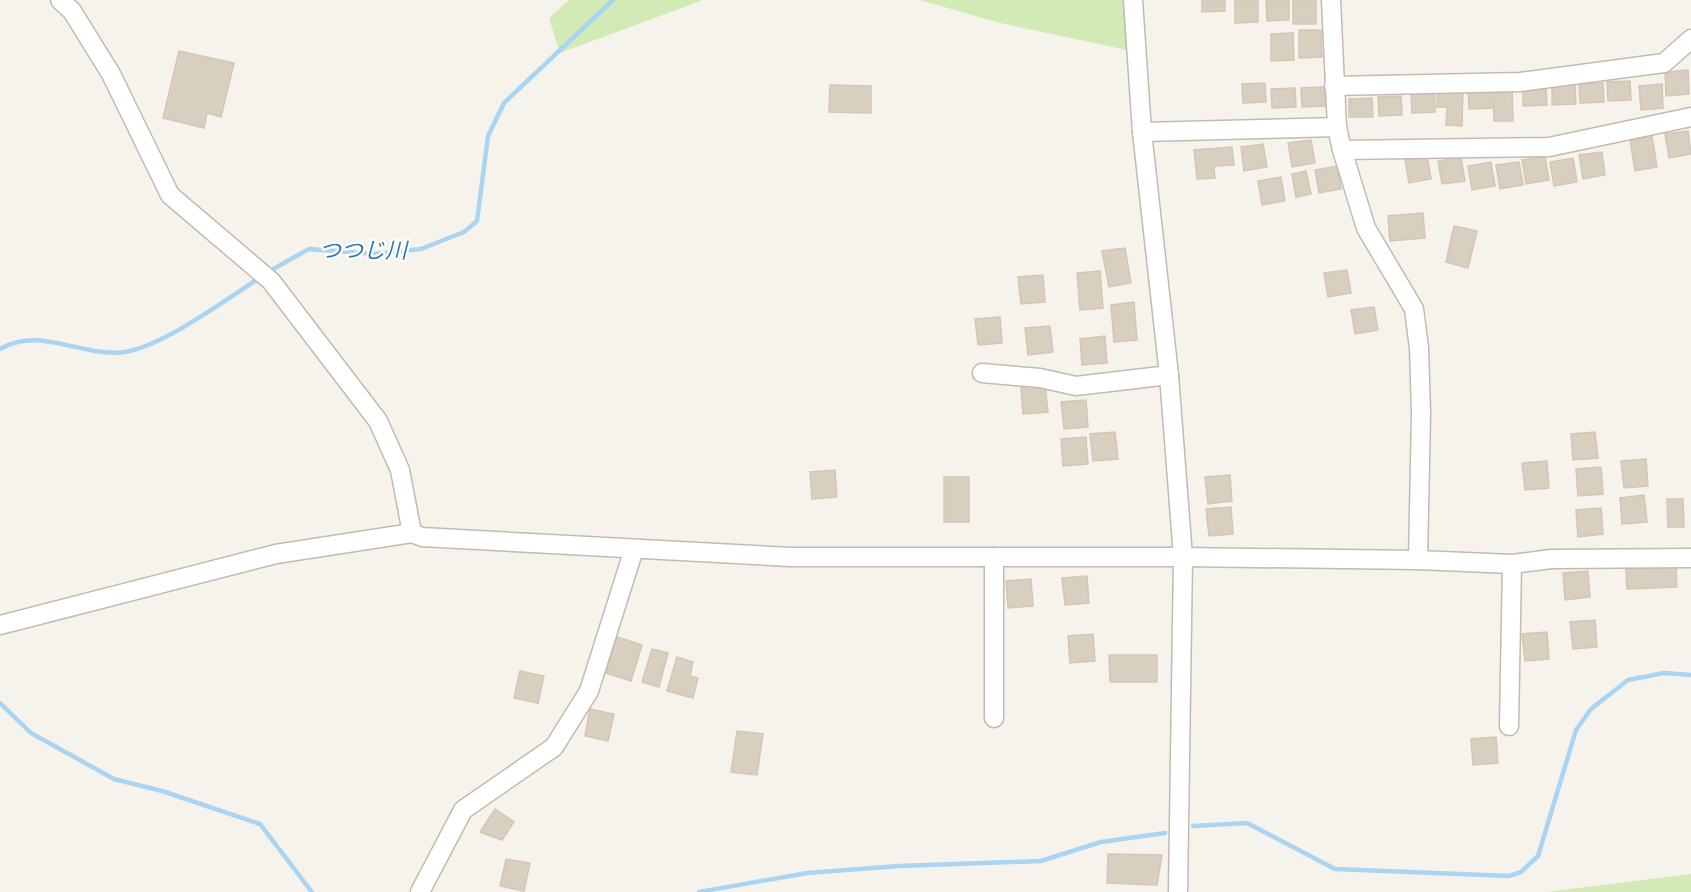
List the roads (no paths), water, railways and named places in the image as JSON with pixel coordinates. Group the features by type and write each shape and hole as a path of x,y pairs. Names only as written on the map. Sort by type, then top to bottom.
{"street":[{"path":"60,0 72,11 111,74 170,195 271,281 378,421 400,470 412,533"},
{"path":"1133,0 1142,132 1169,375 1183,557 1178,892"},
{"path":"1331,0 1337,127 1342,150 1366,228 1414,309 1419,348 1421,413 1418,560"},
{"path":"1334,86 1520,82 1664,63 1691,39"},
{"path":"1342,150 1549,147 1691,117"},
{"path":"1142,132 1337,127"},
{"path":"982,373 1040,378 1076,386 1169,375"},
{"path":"0,625 276,554 412,533 437,538 790,557 1183,557 1418,560 1512,564 1551,559 1691,558"},
{"path":"420,892 463,810 554,747 566,729 589,691 634,549"},
{"path":"994,557 994,718"},
{"path":"1509,726 1512,564"}],"waterway":[{"name":"つつじ川","path":"268,272 309,249 375,254 421,249 464,232 477,221 488,136 504,103 613,0"},
{"name":"つつじ川","path":"0,349 15,342 30,340 109,353 140,348 176,331 261,277"},
{"path":"1193,826 1247,823 1335,869 1509,876 1521,872 1538,856 1576,730 1591,709 1628,680 1664,673 1691,675"},
{"path":"0,703 31,733 114,779 162,791 260,824 312,892"},
{"path":"699,892 807,873 899,866 1041,861 1101,842 1165,833"}]}
